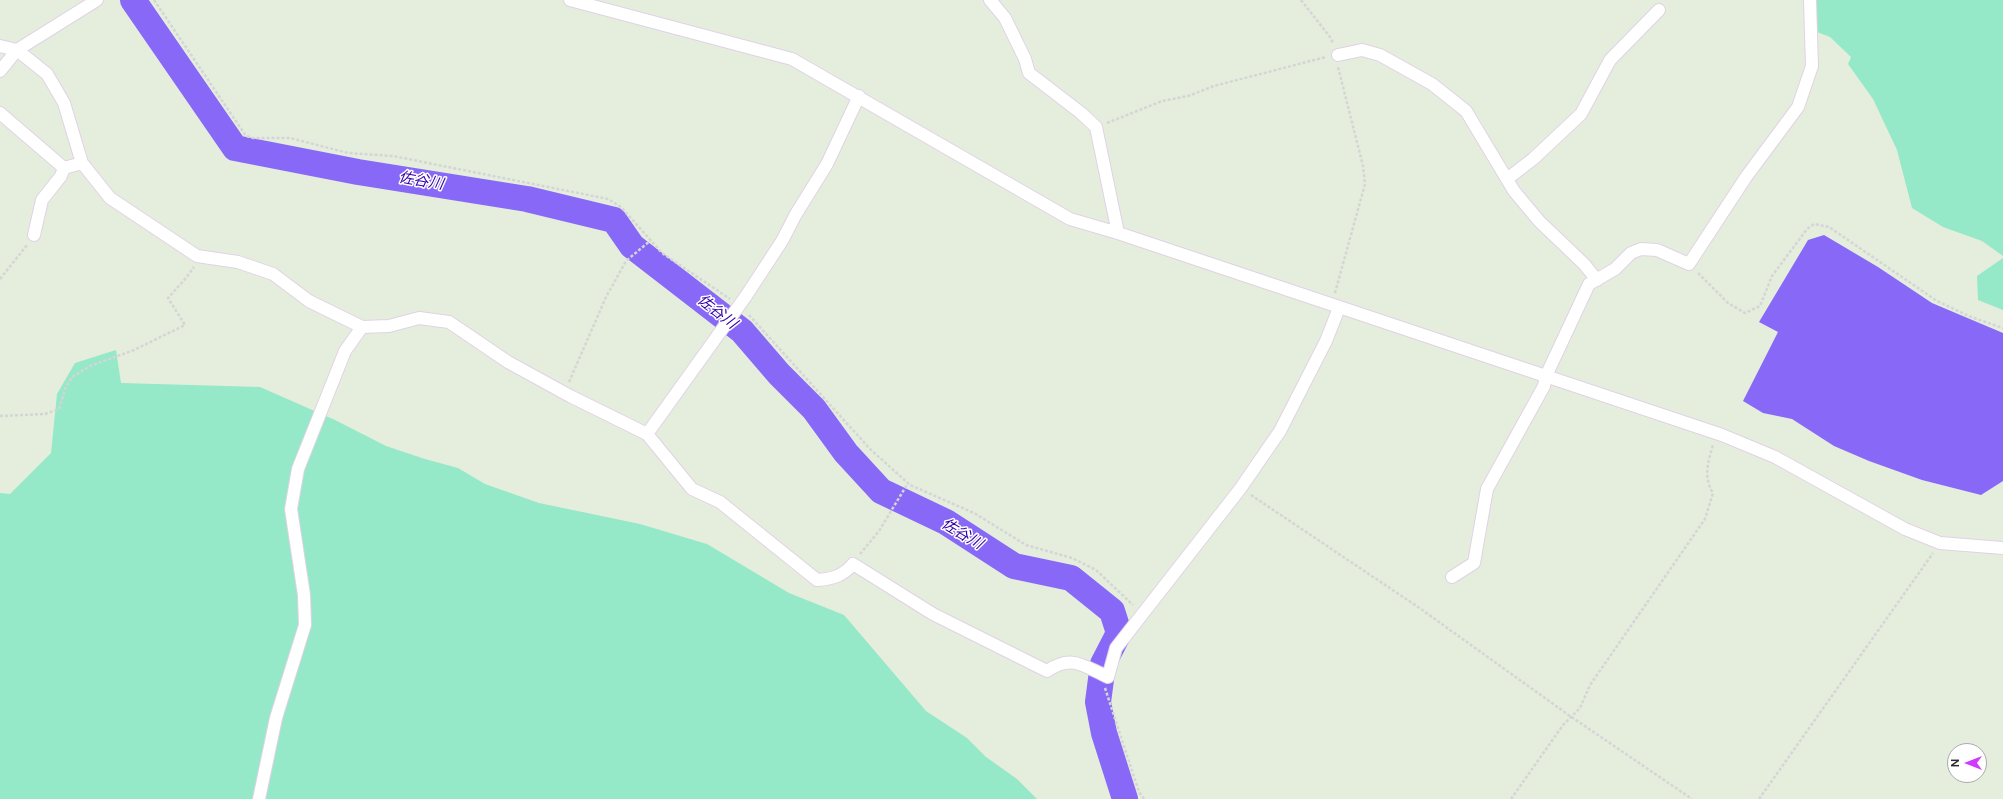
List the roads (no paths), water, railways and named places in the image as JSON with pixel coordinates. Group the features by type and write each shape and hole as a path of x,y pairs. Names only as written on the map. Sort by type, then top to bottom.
{"street":[{"path":"0,71 17,50 97,0"},
{"path":"570,0 606,5 792,59 859,96 1070,219 1118,233 1717,433 1775,457 1905,529 1940,542 2003,548"},
{"path":"990,0 1004,18 1025,59 1029,73 1081,113 1096,127 1118,233"},
{"path":"1452,577 1474,563 1487,489 1544,386 1546,376 1589,284 1615,269 1631,253 1641,249 1657,250 1689,264 1746,176 1798,107 1812,66 1810,0"},
{"path":"1507,179 1533,159 1581,114 1610,60 1659,10"},
{"path":"0,46 17,50 47,74 64,103 82,163 110,198 198,256 238,262 273,274 309,301 362,327 389,326 419,318 449,322 508,362 570,396 647,434 692,489 720,502 817,580 829,580 845,573 853,564 933,614 1046,671 1058,663 1073,661 1108,677 1116,648 1240,489 1280,431 1326,341 1335,306"},
{"path":"1338,54 1362,50 1380,54 1432,84 1466,111 1514,191 1539,220 1584,264 1597,280"},
{"path":"647,434 740,305 782,241 796,214 827,164 859,96"},
{"path":"0,113 64,168"},
{"path":"64,168 82,163"},
{"path":"34,235 42,200 62,176 64,168"},
{"path":"259,799 276,718 305,625 304,595 291,509 298,469 345,351 362,327"}],"waterway":[{"name":"佐谷川","path":"133,0 235,148 358,172 527,199 614,220 632,246 742,331 779,374 814,409 846,453 881,491 946,522 1014,566 1071,578 1112,611 1119,633 1103,664 1098,702 1104,733 1125,799"}]}
